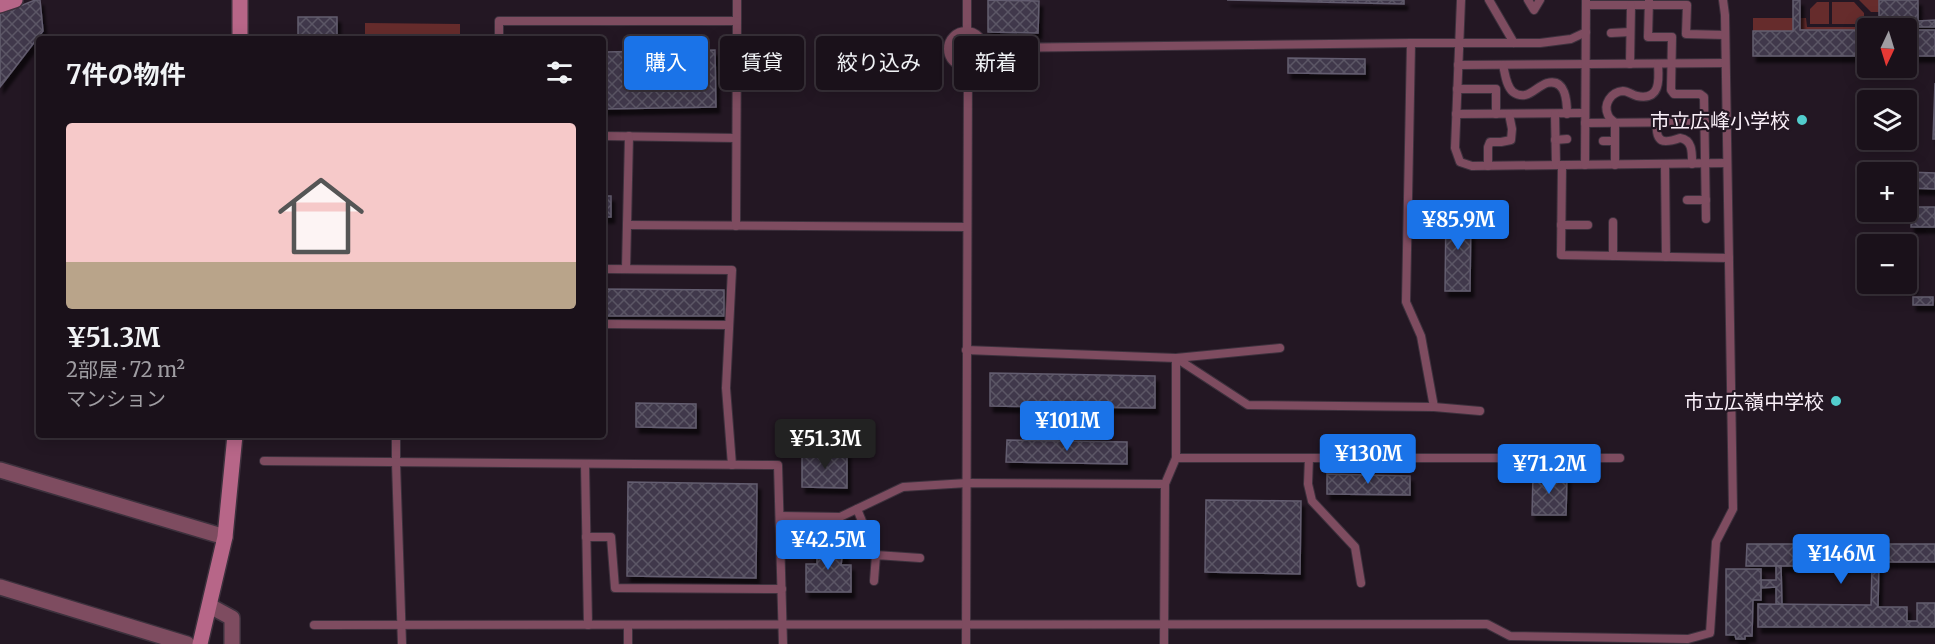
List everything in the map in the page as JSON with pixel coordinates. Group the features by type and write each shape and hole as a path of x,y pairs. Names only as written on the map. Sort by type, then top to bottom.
{"street":[{"path":"0,5 15,0"},
{"path":"240,0 240,36"},
{"path":"200,644 225,537 235,438"},
{"path":"0,470 225,537"},
{"path":"0,587 187,644"},
{"path":"210,606 232,618 232,644"}],"lane":[{"path":"736,226 737,0"},
{"path":"967,0 967,31"},
{"path":"1461,0 1455,152 1460,162 1472,166 1727,163"},
{"path":"1489,0 1514,43"},
{"path":"1528,0 1534,10 1540,0"},
{"path":"314,625 1487,624 1510,636 1688,639 1710,633 1716,542 1733,509 1723,0"},
{"path":"1649,2 1648,37 1672,37 1671,90 1674,94 1700,94 1704,97 1706,219"},
{"path":"1585,165 1586,3 1631,5 1663,2 1687,5 1686,34 1725,34"},
{"path":"1630,64 1631,5"},
{"path":"499,36 499,21 737,21"},
{"path":"954,63 948,54 951,38 967,31 977,36"},
{"path":"1611,33 1630,32"},
{"path":"1038,47 1459,42 1540,44 1572,39 1586,33"},
{"path":"1411,43 1406,302 1421,336 1434,407"},
{"path":"1458,65 1725,63"},
{"path":"1614,165 1615,123 1608,116 1609,99 1614,94 1626,91 1635,96 1650,95 1659,84 1658,64"},
{"path":"1503,65 1508,86 1513,92 1527,95 1548,83 1556,83 1565,92 1567,114"},
{"path":"1458,89 1496,89 1496,114"},
{"path":"966,644 968,90"},
{"path":"1456,114 1585,113"},
{"path":"1488,166 1490,142 1510,140 1512,129 1509,114"},
{"path":"1555,114 1555,140 1559,165 1561,255 1729,258"},
{"path":"1657,122 1657,134 1662,140 1670,142 1680,138 1687,141 1691,147 1692,164"},
{"path":"1585,123 1705,122"},
{"path":"606,136 736,138"},
{"path":"626,269 629,136"},
{"path":"1555,140 1567,139"},
{"path":"1602,141 1615,141"},
{"path":"1665,164 1666,257"},
{"path":"1687,200 1706,200"},
{"path":"1612,256 1613,222"},
{"path":"627,225 967,227"},
{"path":"1561,225 1588,225"},
{"path":"606,269 732,270 726,388 732,465"},
{"path":"606,324 729,325"},
{"path":"966,350 1176,358 1280,348"},
{"path":"1176,358 1248,405 1434,407 1480,411"},
{"path":"1164,644 1165,484 1176,458 1176,358"},
{"path":"396,438 402,644"},
{"path":"1176,458 1620,458"},
{"path":"1309,458 1308,484 1312,501 1355,547 1361,583"},
{"path":"264,462 778,465 783,644"},
{"path":"585,464 588,625"},
{"path":"780,516 840,517 903,487 967,483 1165,484"},
{"path":"857,509 876,555 874,581"},
{"path":"586,537 611,537 615,588 782,589"},
{"path":"876,555 920,558"},
{"path":"628,625 628,644"}],"shaded area":[{"path":"1859,0 1879,0 1879,12 1871,12"},
{"path":"1817,2 1829,2 1829,24 1810,24 1810,9"},
{"path":"1832,2 1854,2 1864,13 1864,18 1857,18 1857,24 1832,24"},
{"path":"1753,18 1793,18 1793,31 1753,31"},
{"path":"1800,18 1806,18 1807,27 1857,27 1857,30 1800,30"},
{"path":"365,23 460,24 460,36 365,36"}],"building":[{"path":"40,0 43,31 39,36 36,36 36,40 0,87 0,14"},
{"path":"988,0 1039,1 1038,33 988,32"},
{"path":"1227,0 1404,0 1404,4"},
{"path":"1793,0 1800,0 1800,30 1857,30 1857,56 1753,56 1753,31 1793,31"},
{"path":"1879,0 1918,0 1918,21 1935,20 1935,27 1917,27 1917,18 1879,18"},
{"path":"298,17 337,17 337,36 298,36"},
{"path":"1917,30 1935,30 1935,56 1917,56"},
{"path":"708,50 715,50 716,107 606,109 606,52 624,52 624,90 708,90"},
{"path":"1288,58 1365,59 1365,74 1288,73"},
{"path":"1935,83 1935,139 1933,139"},
{"path":"1917,172 1935,173 1935,189 1917,188"},
{"path":"606,196 611,196 611,217 606,217"},
{"path":"1917,207 1935,207 1935,227 1911,227 1911,222 1917,222"},
{"path":"1446,210 1471,211 1470,291 1445,291"},
{"path":"606,289 724,290 724,316 606,316"},
{"path":"1913,297 1933,297 1933,305 1913,305"},
{"path":"990,373 1155,376 1155,408 990,406"},
{"path":"636,403 696,404 696,428 636,427"},
{"path":"1007,440 1127,442 1127,464 1006,462"},
{"path":"802,452 847,452 847,488 802,487"},
{"path":"1327,474 1410,476 1410,495 1327,494"},
{"path":"1533,474 1567,475 1566,515 1532,515"},
{"path":"628,482 757,484 756,578 627,576"},
{"path":"1206,500 1301,501 1300,574 1205,572"},
{"path":"1747,544 1935,544 1935,562 1879,562 1878,607 1907,607 1907,621 1917,621 1917,603 1935,603 1935,627 1758,627 1758,604 1871,605 1872,566 1746,566"},
{"path":"812,546 845,546 845,558 842,558 841,565 851,565 851,592 806,592 806,564 817,564 817,558 812,558"},
{"path":"1776,566 1781,566 1782,604 1776,604 1776,587 1761,588 1761,580 1776,580"},
{"path":"1726,569 1761,569 1761,600 1753,600 1752,636 1745,636 1745,639 1736,639 1735,635 1726,635"}],"place":[{"name":"市立広峰小学校","path":"1802,120"},
{"name":"市立広嶺中学校","path":"1836,401"}]}
